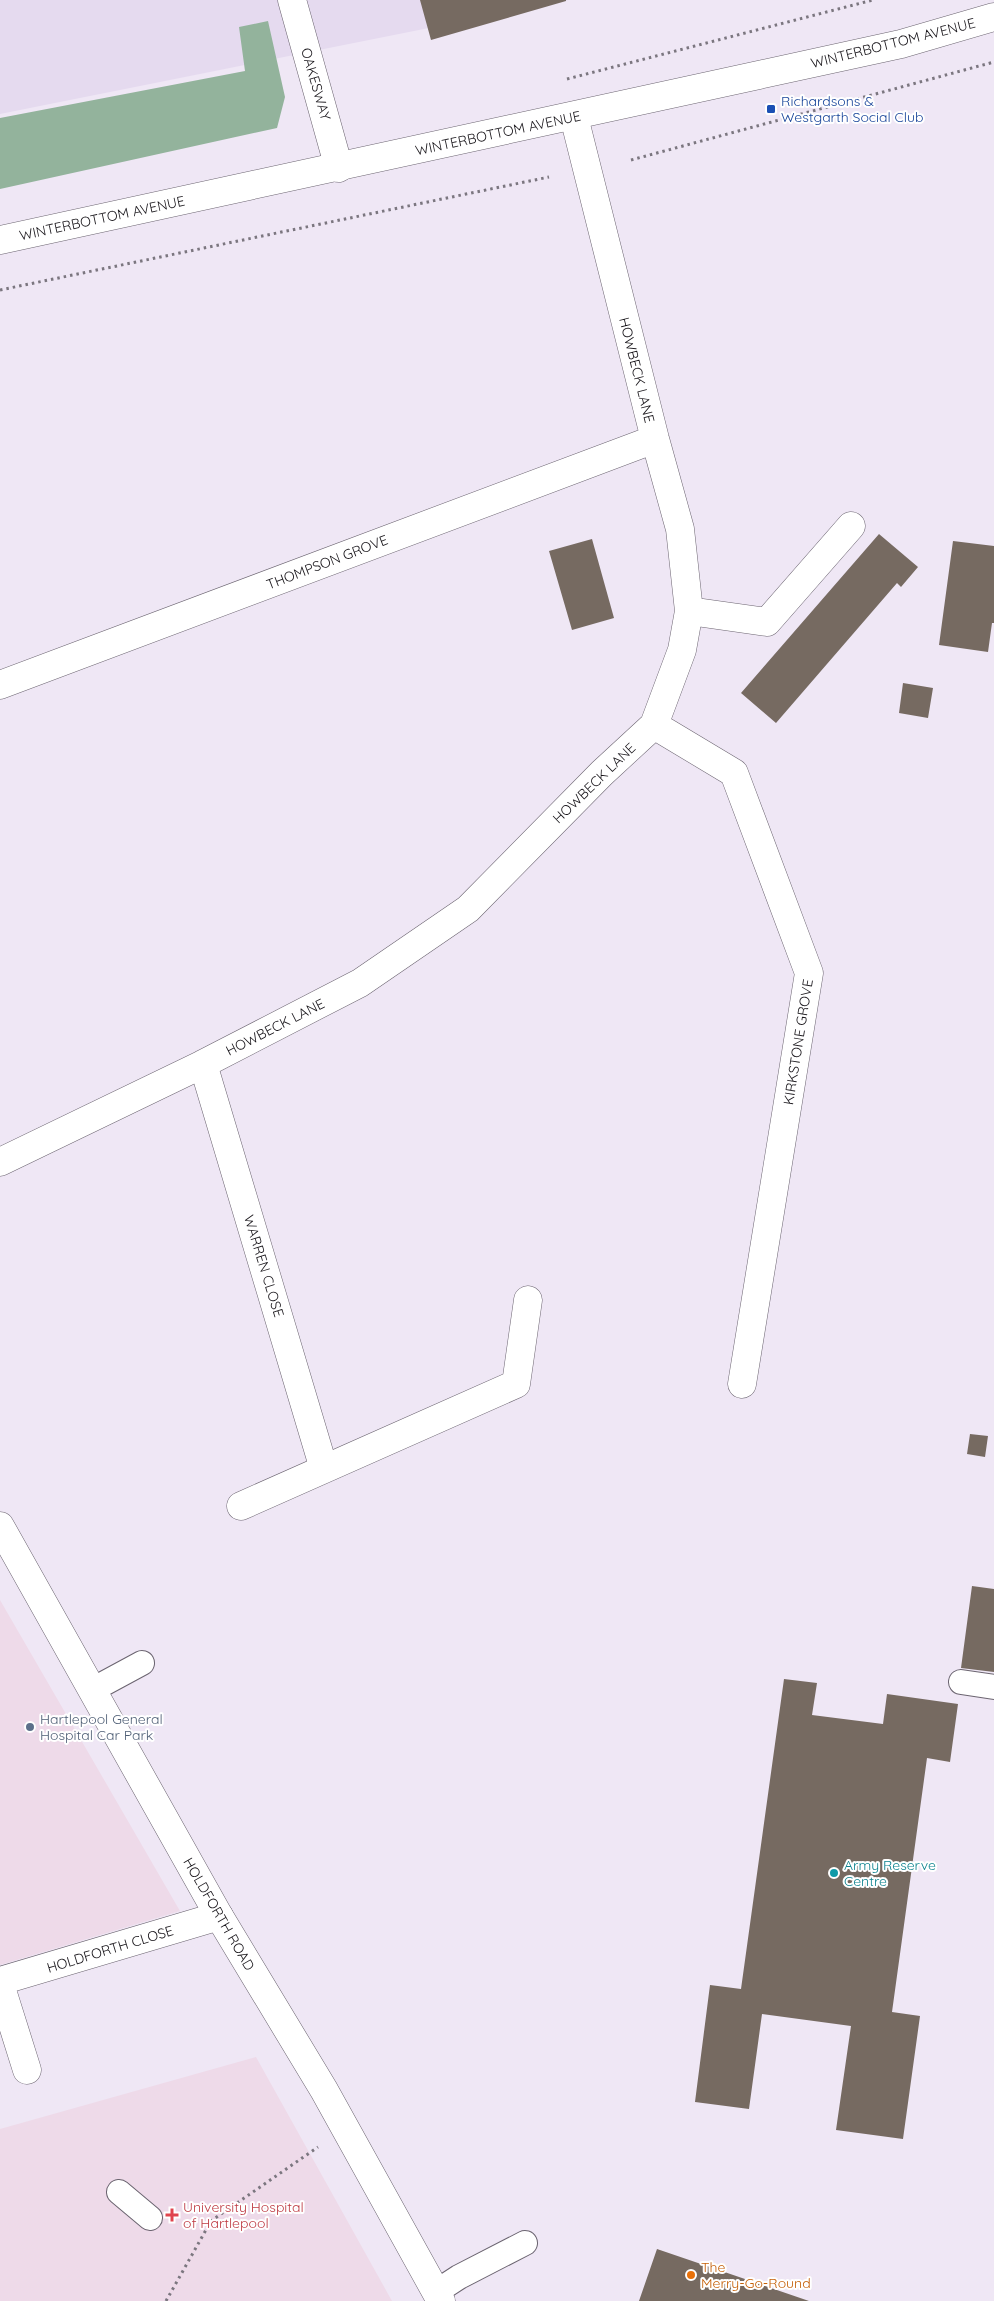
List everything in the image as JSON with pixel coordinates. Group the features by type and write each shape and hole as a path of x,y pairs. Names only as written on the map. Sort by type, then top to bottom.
{"street":[{"name":"OAKESWAY","path":"292,0 339,168"},
{"name":"WINTERBOTTOM AVENUE","path":"0,240 574,117 901,44 994,17"},
{"name":"HOWBECK LANE","path":"0,1162 203,1064 360,983 468,909 602,773 654,725 682,650 689,611 680,529 654,439 574,117"},
{"name":"THOMPSON GROVE","path":"0,685 654,439"},
{"path":"689,611 767,622 851,526"},
{"name":"KIRKSTONE GROVE","path":"654,725 734,773 809,973 742,1384"},
{"name":"WARREN CLOSE","path":"203,1064 324,1469"},
{"path":"241,1506 516,1384 528,1300"},
{"name":"HOLDFORTH ROAD","path":"0,1526 219,1916 345,2128 439,2296"},
{"name":"HOLDFORTH CLOSE","path":"27,2070 0,1983 219,1916"}],"lane":[{"path":"92,1690 142,1663"},
{"path":"961,1682 994,1688"},
{"path":"119,2192 150,2218"},
{"path":"439,2296 459,2277 525,2243"}],"path":[{"path":"631,160 994,62"},
{"path":"0,290 549,177"},
{"path":"166,2301 211,2221 345,2128"}],"shaded area":[{"path":"0,0 569,0 0,114"},
{"path":"0,1600 180,1911 0,1965"},
{"name":"University Hospital of Hartlepool","path":"256,2057 392,2301 0,2301 0,2129"}],"green space":[{"path":"268,21 285,97 277,128 0,189 0,118 245,71 239,27"}],"building":[{"path":"420,0 566,0 566,1 431,40"},
{"path":"879,534 918,567 901,587 897,583 776,723 741,693"},
{"path":"592,539 614,618 572,630 549,551"},
{"path":"953,541 994,546 994,623 992,623 988,652 939,645"},
{"path":"903,683 933,688 928,718 899,713"},
{"path":"970,1434 988,1436 985,1457 967,1454"},
{"path":"972,1586 994,1589 994,1672 961,1668"},
{"name":"Army Reserve Centre","path":"784,1679 817,1683 812,1715 883,1724 887,1694 958,1704 950,1762 927,1758 892,2012 920,2016 903,2139 836,2130 851,2026 762,2014 749,2109 695,2102 710,1985 741,1989"},
{"name":"The Merry-Go-Round","path":"657,2249 809,2301 639,2301"}],"place":[{"name":"Richardsons & Westgarth Social Club","path":"771,109"},
{"name":"Hartlepool General Hospital Car Park","path":"30,1727"},
{"name":"Army Reserve Centre","path":"834,1873"},
{"name":"University Hospital of Hartlepool","path":"172,2215"},
{"name":"The Merry-Go-Round","path":"691,2275"}]}
